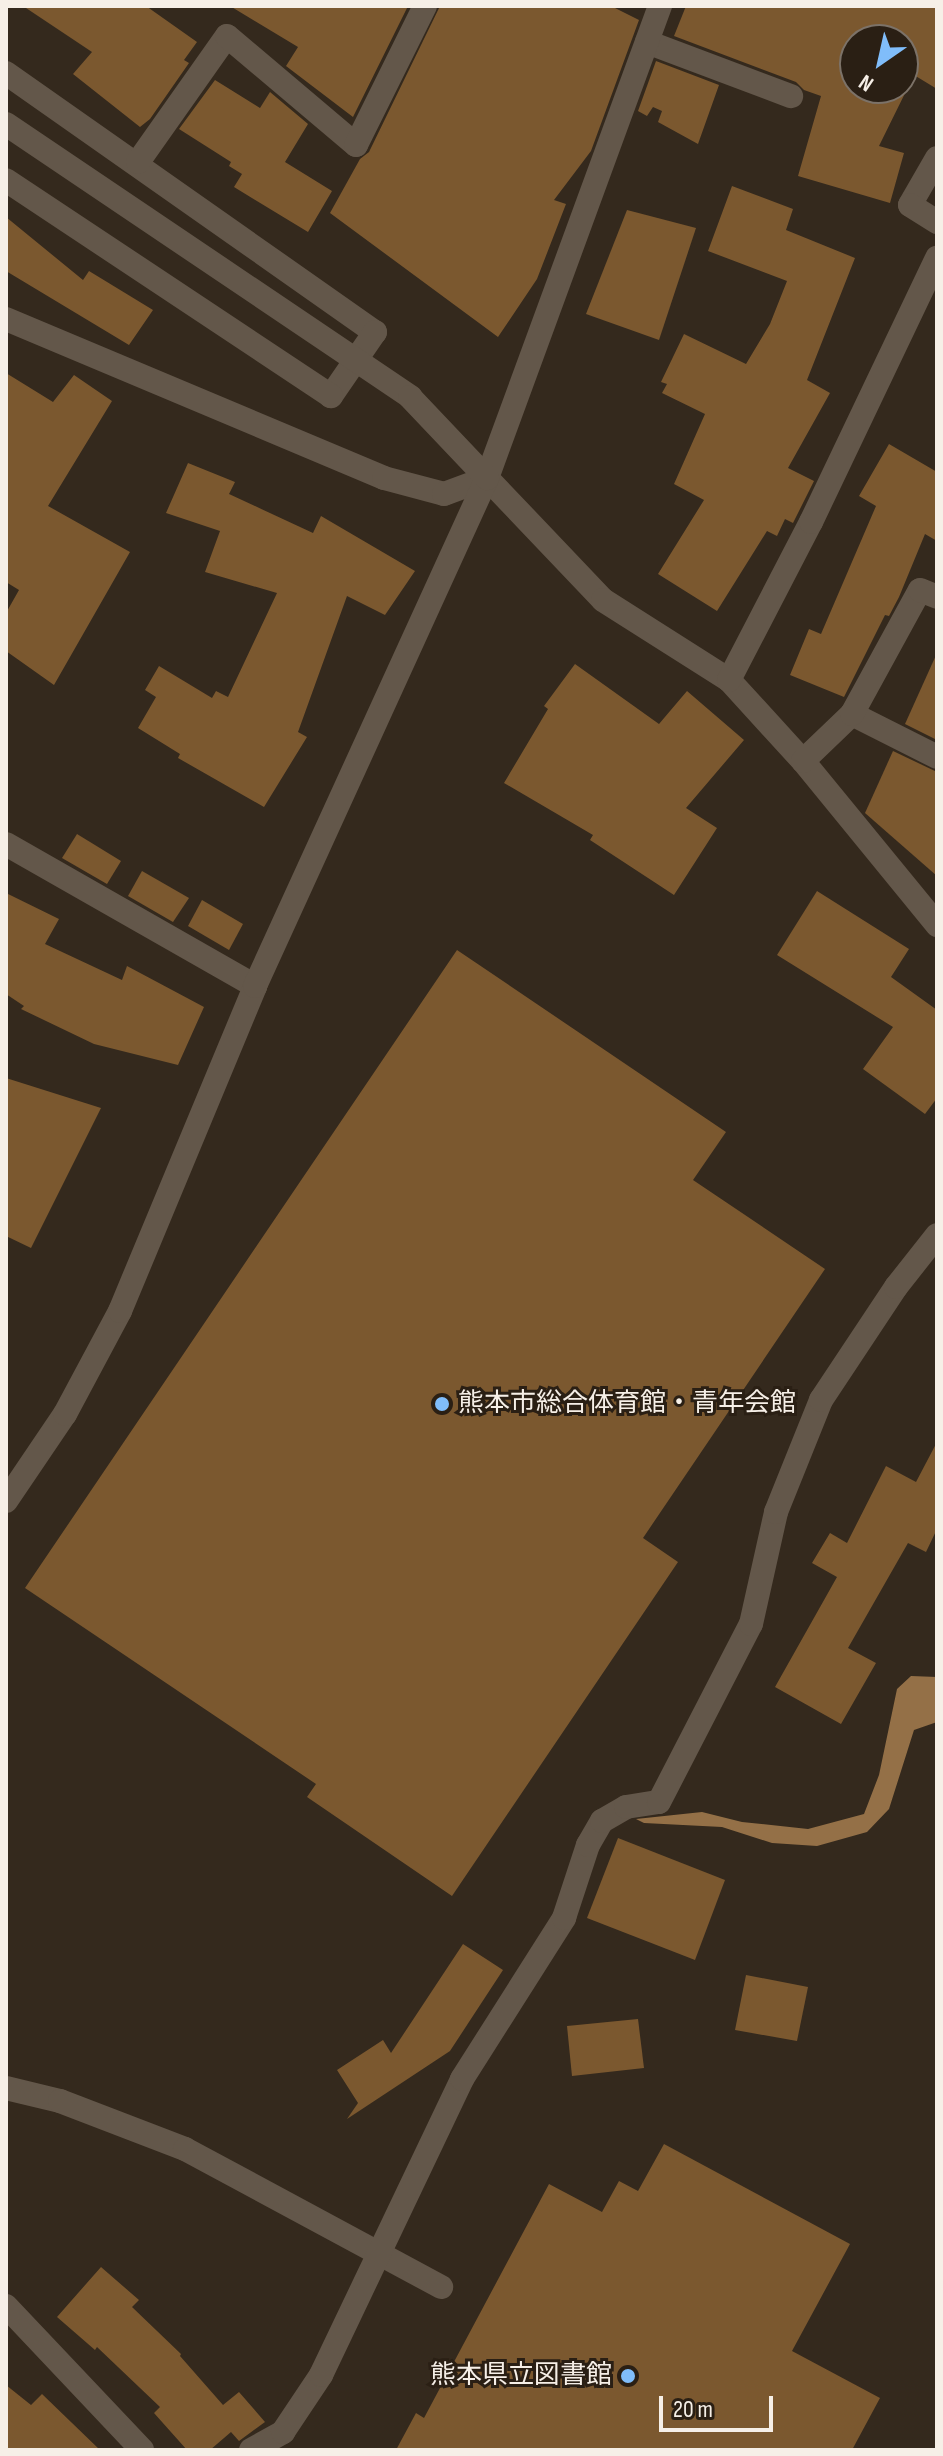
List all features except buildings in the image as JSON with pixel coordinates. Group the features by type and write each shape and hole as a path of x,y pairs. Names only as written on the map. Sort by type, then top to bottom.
{"street":[{"path":"138,162 227,36 356,145 425,6"},
{"path":"6,1501 65,1414 120,1311 255,986 487,478 660,6"},
{"path":"647,42 791,96"},
{"path":"6,73 138,162 375,332 331,396 6,180"},
{"path":"6,124 410,397 603,600 729,680 803,761 937,925"},
{"path":"937,158 910,205 937,222"},
{"path":"729,680 811,522 937,258"},
{"path":"6,319 384,478 444,494 487,478"},
{"path":"803,761 852,714 920,590 937,597"},
{"path":"852,714 937,757"},
{"path":"6,845 255,986"},
{"path":"251,2450 283,2432 321,2375 381,2255 462,2079 564,1918 588,1845 602,1821 626,1807 659,1802 751,1624 776,1512 821,1400 896,1287 937,1235"},
{"path":"6,2088 60,2101 185,2149 441,2287"},
{"path":"6,2306 142,2450"}],"shaded area":[{"path":"911,1676 937,1677 937,1722 914,1730 889,1809 867,1832 817,1846 772,1843 722,1827 644,1823 636,1819 702,1812 742,1822 808,1829 864,1814 879,1775 897,1689"}],"place":[{"name":"熊本市総合体育館・青年会館","path":"442,1404"},
{"name":"熊本県立図書館","path":"628,2376"}]}
